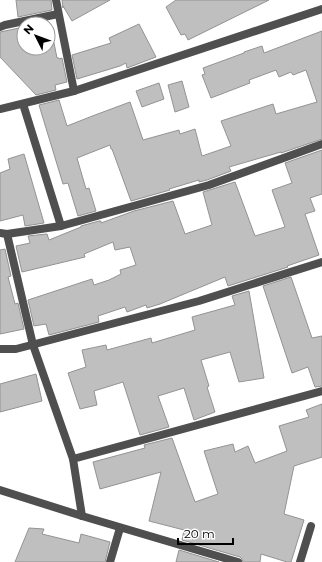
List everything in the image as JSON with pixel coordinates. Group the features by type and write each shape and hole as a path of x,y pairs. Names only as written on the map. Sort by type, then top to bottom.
{"street":[{"path":"56,0 74,91"},
{"path":"0,109 74,91 322,9"},
{"path":"0,27 58,14"},
{"path":"24,104 61,226"},
{"path":"82,516 73,459 33,345 3,234 61,226 209,185 322,144"},
{"path":"0,349 16,349 33,345 199,301 322,262"},
{"path":"73,459 322,391"},
{"path":"0,490 120,528 238,562"},
{"path":"300,562 311,526"},
{"path":"110,562 120,528"}],"building":[{"path":"16,0 51,0 52,10 18,16"},
{"path":"62,0 110,0 72,21 63,6 63,8"},
{"path":"176,0 269,0 188,40 185,34 181,35 166,7"},
{"path":"139,24 156,57 127,68 126,63 77,79 72,55 111,43 109,38"},
{"path":"16,29 16,56 56,56 56,53 57,58 62,58 67,82 55,85 56,90 36,95 0,57 0,32"},
{"path":"322,31 322,139 281,153 229,167 231,171 207,180 199,182 199,180 131,201 110,145 77,158 86,189 89,188 96,211 78,216 68,183 63,184 39,105 59,100 67,126 130,102 143,140 179,130 180,134 195,129 202,156 231,146 221,121 273,104 276,114 317,102 306,70 293,75 291,72 279,77 276,70 249,80 250,83 211,98 202,75 205,74 203,68 262,46 264,53"},
{"path":"182,81 189,107 175,112 168,85"},
{"path":"159,83 164,99 142,107 136,91"},
{"path":"322,150 322,194 310,198 315,211 305,214 319,255 287,266 288,267 228,286 225,277 160,304 147,308 146,305 127,312 125,307 98,316 99,322 49,335 46,324 34,326 28,300 92,279 94,285 121,274 120,270 136,265 130,247 115,250 113,242 84,254 85,257 22,272 16,246 30,243 28,236 47,234 49,240 81,226 99,221 101,221 101,223 134,211 173,201 185,234 212,225 203,192 235,182 255,236 285,227 272,190 292,183 285,163"},
{"path":"24,154 44,223 25,226 23,215 0,221 0,173 10,169 8,159"},
{"path":"5,249 11,276 8,277 15,304 18,303 24,329 0,334 0,250"},
{"path":"291,277 312,338 322,336 322,386 315,387 308,367 292,373 263,286"},
{"path":"249,291 264,378 239,382 230,352 201,360 209,386 207,387 215,412 194,420 184,388 158,396 169,427 140,435 123,382 94,391 97,405 80,409 68,373 86,367 82,350 106,345 107,350 151,338 152,343 195,330 192,317 235,305 232,296"},
{"path":"36,374 42,401 0,412 0,384"},
{"path":"322,404 322,457 294,466 284,514 304,520 291,562 261,554 260,562 243,562 240,557 182,540 184,530 149,521 161,472 100,489 93,462 145,448 144,445 172,438 195,502 218,494 204,451 233,444 235,452 248,446 255,463 287,451 279,426 309,417 306,410"},
{"path":"29,528 44,529 42,534 79,543 81,534 110,542 105,562 15,562"},
{"path":"179,550 219,562 176,562"}]}
